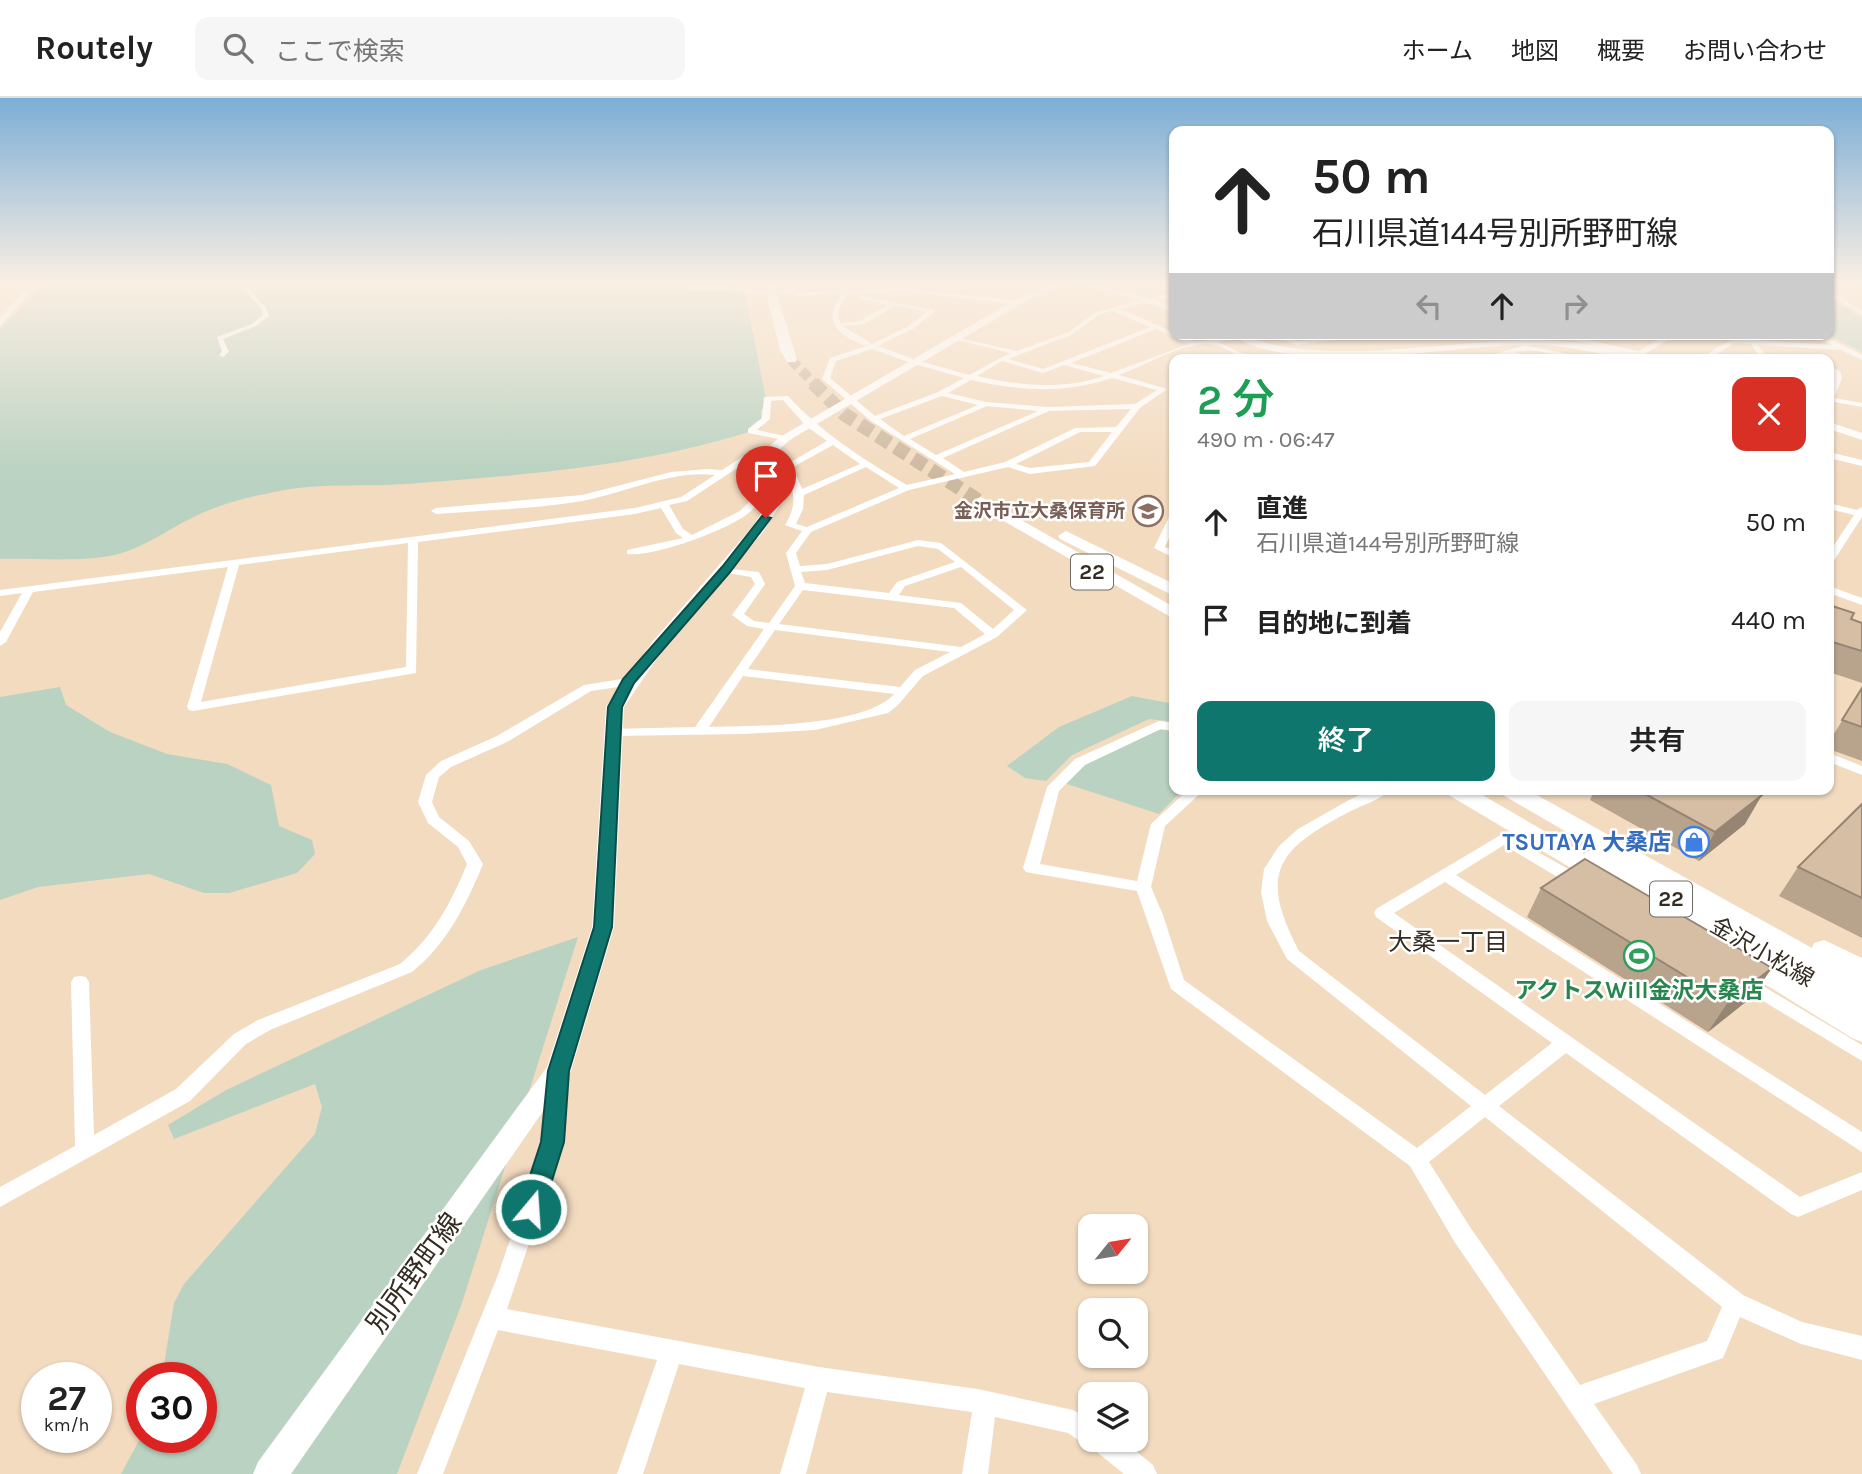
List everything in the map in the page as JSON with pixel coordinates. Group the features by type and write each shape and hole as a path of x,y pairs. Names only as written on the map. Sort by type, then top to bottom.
{"main road":[{"path":"794,348 797,359"},
{"path":"769,453 809,424 938,348"},
{"path":"1280,348 1315,354 1414,348"},
{"path":"1590,348 1622,354"},
{"path":"1834,429 1862,437"},
{"name":"別所野町線","path":"270,1474 558,1071 603,927 615,707 628,682 726,570 774,504 776,493 766,465 769,453"},
{"name":"22","path":"987,500 1059,553 1169,620"},
{"name":"22","path":"987,500 1169,588"},
{"name":"22","path":"1010,519 1169,611"},
{"name":"22","path":"1034,521 1169,597"},
{"name":"22","path":"1465,795 1688,925 1740,967 1862,1028"},
{"name":"金沢小松線","path":"1489,795 1862,1010"},
{"name":"金沢小松線","path":"1520,795 1862,989"},
{"name":"22","path":"1544,795 1862,972"}],"street":[{"path":"223,355 226,352 224,348"},
{"path":"867,348 833,360 826,379 849,401 874,419 964,475"},
{"path":"875,348 1009,385 1055,388 1095,382 1182,348"},
{"path":"995,348 1017,354"},
{"path":"874,419 941,394 1001,359 1032,348"},
{"path":"1001,359 1043,371 1101,348"},
{"path":"1498,354 1520,348"},
{"path":"1531,348 1558,354"},
{"path":"1604,348 1626,354"},
{"path":"1796,348 1803,353"},
{"path":"1842,348 1862,358"},
{"path":"1505,352 1513,354"},
{"path":"1063,363 1163,389"},
{"path":"1834,371 1838,377 1834,388"},
{"path":"1008,464 1030,471 1092,464 1136,406 1169,386"},
{"path":"941,394 986,404 1048,409 1136,406"},
{"path":"786,439 751,431 766,419 767,399 785,398 809,424 906,488"},
{"path":"1834,400 1862,405"},
{"path":"903,439 986,404"},
{"path":"936,458 1048,409"},
{"path":"800,586 791,554 808,530 906,488 1008,464 1078,430 1118,429"},
{"path":"808,530 790,525 799,512 800,493 788,466 833,441"},
{"path":"0,593 635,511 692,495 748,457 769,453"},
{"path":"1834,456 1862,463"},
{"path":"800,493 866,464"},
{"path":"436,510 583,498 685,473 711,470 725,473"},
{"path":"631,552 691,539 744,513 754,502 760,486 772,483"},
{"path":"664,505 679,531 691,539"},
{"path":"1834,507 1861,513 1834,553"},
{"path":"1169,527 1158,548 1169,553"},
{"path":"1851,527 1862,530"},
{"path":"233,563 193,707 412,670 413,540"},
{"path":"614,732 815,726 883,710 894,702 919,673 993,635 1021,610 941,546 918,543 827,567 796,569"},
{"path":"892,597 901,584 961,564"},
{"path":"726,570 755,574 760,584 738,615 751,624 960,650"},
{"path":"800,586 957,605 993,635"},
{"path":"699,731 800,586"},
{"path":"0,642 29,590"},
{"path":"1834,591 1862,602"},
{"path":"739,672 901,691"},
{"path":"0,1198 85,1147 184,1095 240,1039 252,1032 406,968 426,954 458,905 475,864 464,844 433,820 425,802 433,775 462,755 502,740 588,688 628,682"},
{"path":"1143,887 1031,868 1052,790 1080,762 1158,725 1169,726"},
{"path":"1834,759 1862,771"},
{"path":"1191,795 1158,824 1143,887 1177,984 1418,1160 1462,1234 1628,1474"},
{"path":"1372,795 1313,825 1279,853 1268,879 1269,907 1278,931 1293,955 1735,1303 1801,1333 1862,1348"},
{"path":"1598,894 1504,838 1382,913 1798,1207 1862,1181"},
{"path":"1445,875 1862,1143"},
{"path":"1740,967 1862,1055"},
{"path":"80,982 85,1147"},
{"path":"1418,1160 1565,1043"},
{"path":"430,1474 492,1318 553,1142 558,1071"},
{"path":"1576,1398 1715,1350 1735,1303"},
{"path":"492,1318 819,1379 985,1403 1078,1425"},
{"path":"631,1474 672,1350"},
{"path":"793,1474 819,1379"},
{"path":"975,1474 985,1403"},
{"path":"1117,1452 1144,1474"}],"green space":[{"path":"0,348 756,348 767,404 761,410 761,428 718,441 674,452 585,467 406,484 284,490 212,509 122,553 78,559 0,559"},
{"path":"60,687 66,705 110,732 167,754 227,764 271,785 279,826 312,840 315,854 297,873 229,893 204,893 149,874 38,887 0,900 0,697"},
{"path":"1132,696 1169,703 1169,721 1149,719 1072,755 1046,781 1025,778 1007,766 1059,727"},
{"path":"1150,729 1169,731 1169,795 1178,795 1159,814 1061,782 1080,762"},
{"path":"578,937 462,1303 397,1474 121,1474 132,1453 217,1453 217,1362 164,1362 174,1303 184,1284 315,1134 322,1107 315,1084 174,1139 168,1125 226,1090 481,970"}],"building":[{"path":"1834,607 1854,613 1851,619 1862,623 1862,651 1834,643"},
{"path":"1862,688 1862,727 1842,720"},
{"path":"1647,795 1762,795 1715,832"},
{"path":"1862,804 1862,898 1798,867"},
{"path":"1585,859 1772,968 1728,1002 1541,888"}],"tunnel":[{"path":"791,360 815,384"},
{"path":"813,383 844,414 981,502"}],"place":[{"name":"金沢市立大桑保育所","path":"1148,511"},
{"name":"TSUTAYA 大桑店","path":"1694,842"},
{"name":"アクトスWill金沢大桑店","path":"1639,956"}],"district":[{"name":"大桑一丁目","path":"1448,942"}],"route":[{"path":"531,1209 553,1142 558,1071 603,927 615,707 628,682 726,570 766,518"}]}
